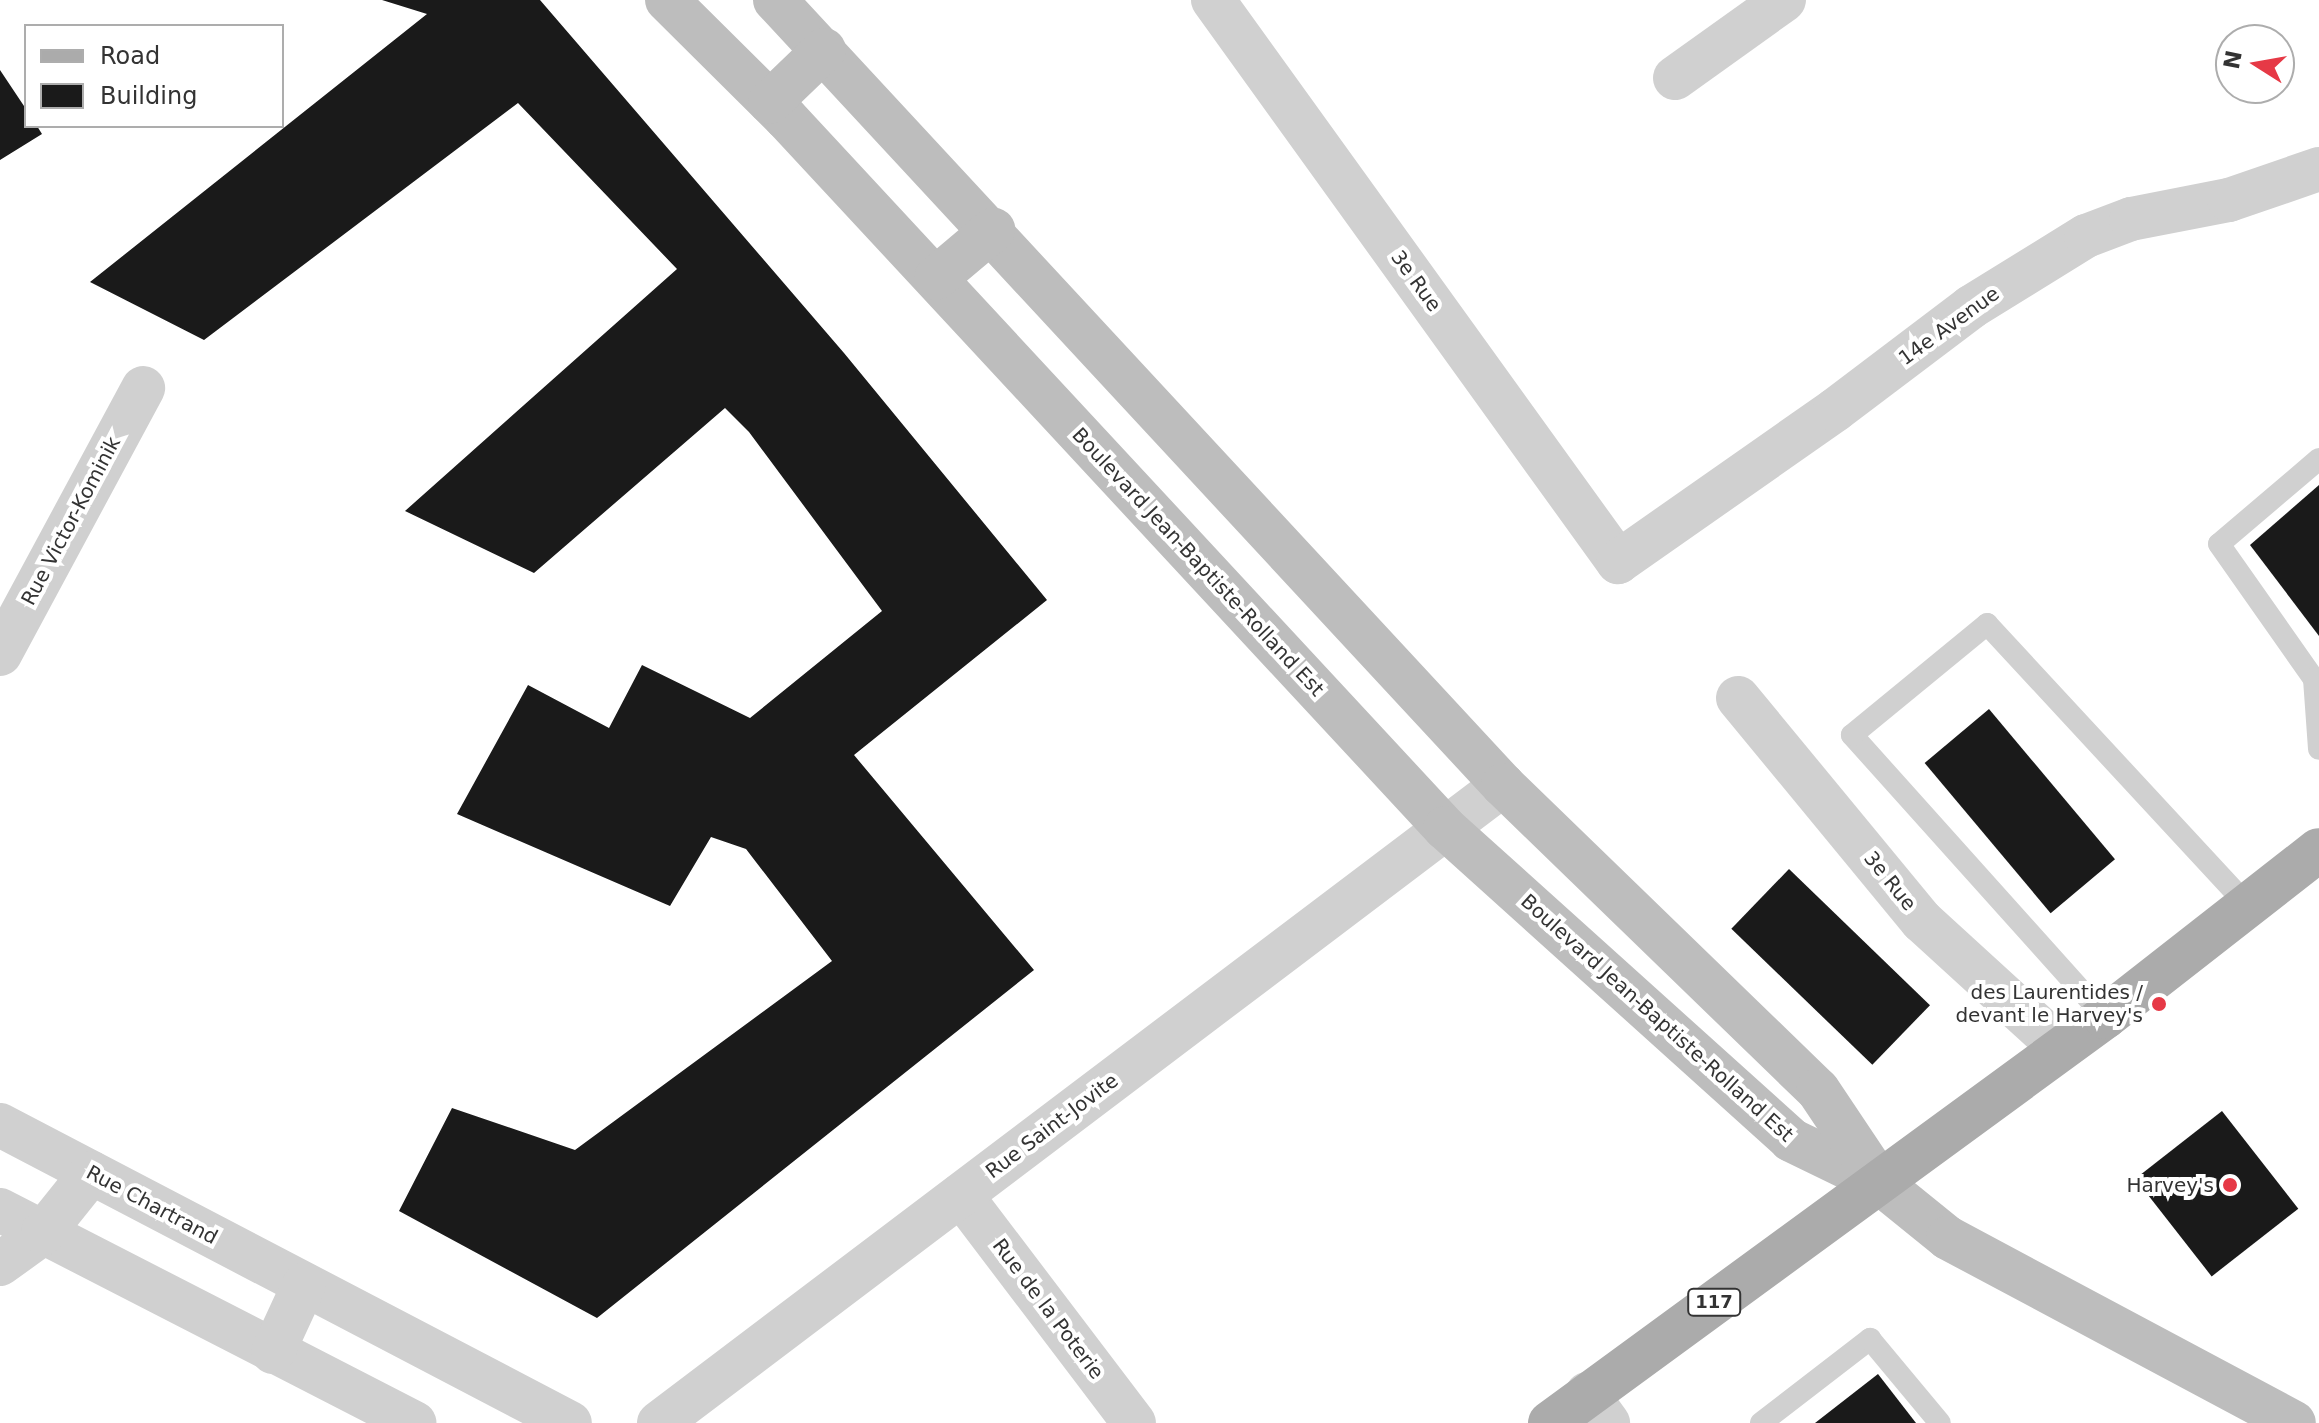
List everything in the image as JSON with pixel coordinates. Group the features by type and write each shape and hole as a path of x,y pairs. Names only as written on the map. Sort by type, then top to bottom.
{"main road":[{"name":"117","path":"1550,1423 1598,1409 1880,1183 2060,1047 2105,1017 2319,850"}],"street":[{"name":"Boulevard Jean-Baptiste-Rolland Est","path":"667,0 770,102 936,278 1445,828 1791,1140 1880,1183"},
{"path":"775,0 993,230 1503,785 1818,1090 1880,1183 1948,1238 2294,1423"},
{"name":"3e Rue","path":"1213,0 1618,562"},
{"path":"1675,78 1784,0"},
{"path":"770,102 824,50"},
{"name":"14e Avenue","path":"1618,562 1835,410 1971,307 2086,236 2131,219 2229,200 2319,169"},
{"path":"936,278 993,230"},
{"name":"Rue Victor-Kominik","path":"0,654 12,604 143,388"},
{"name":"3e Rue","path":"1738,698 1922,921 2060,1047"},
{"name":"Rue Saint-Jovite","path":"659,1423 1503,785"},
{"name":"Rue Chartrand","path":"0,1125 570,1423"},
{"path":"0,1264 43,1233 91,1173"},
{"name":"Rue de la Poterie","path":"961,1195 1134,1423"},
{"path":"0,1210 414,1423"},
{"path":"273,1352 304,1285"}],"lane":[{"path":"2319,459 2219,544 2314,679 2319,749"},
{"path":"2105,1017 1852,735 1987,624 2246,904"},
{"path":"1761,1423 1870,1339 1940,1423"}],"building":[{"path":"382,0 540,0 844,353 1047,600 854,755 1034,970 597,1318 399,1211 452,1108 575,1150 832,961 746,849 711,837 670,906 457,814 528,685 609,728 642,665 750,718 882,611 749,432 725,408 534,573 405,511 677,269 518,103 204,340 90,282 427,14"},
{"path":"0,70 24,106 24,128 38,128 42,134 0,160"},
{"path":"2319,485 2319,636 2250,545"},
{"path":"1989,709 2115,859 2051,913 1925,763"},
{"path":"1789,869 1930,1005 1872,1065 1731,929"},
{"path":"2222,1111 2298,1209 2212,1276 2135,1179"},
{"path":"1878,1374 1916,1423 1815,1423"}],"place":[{"name":"des Laurentides / devant le Harvey's","path":"2159,1004"},
{"name":"Harvey's","path":"2230,1185"}]}
